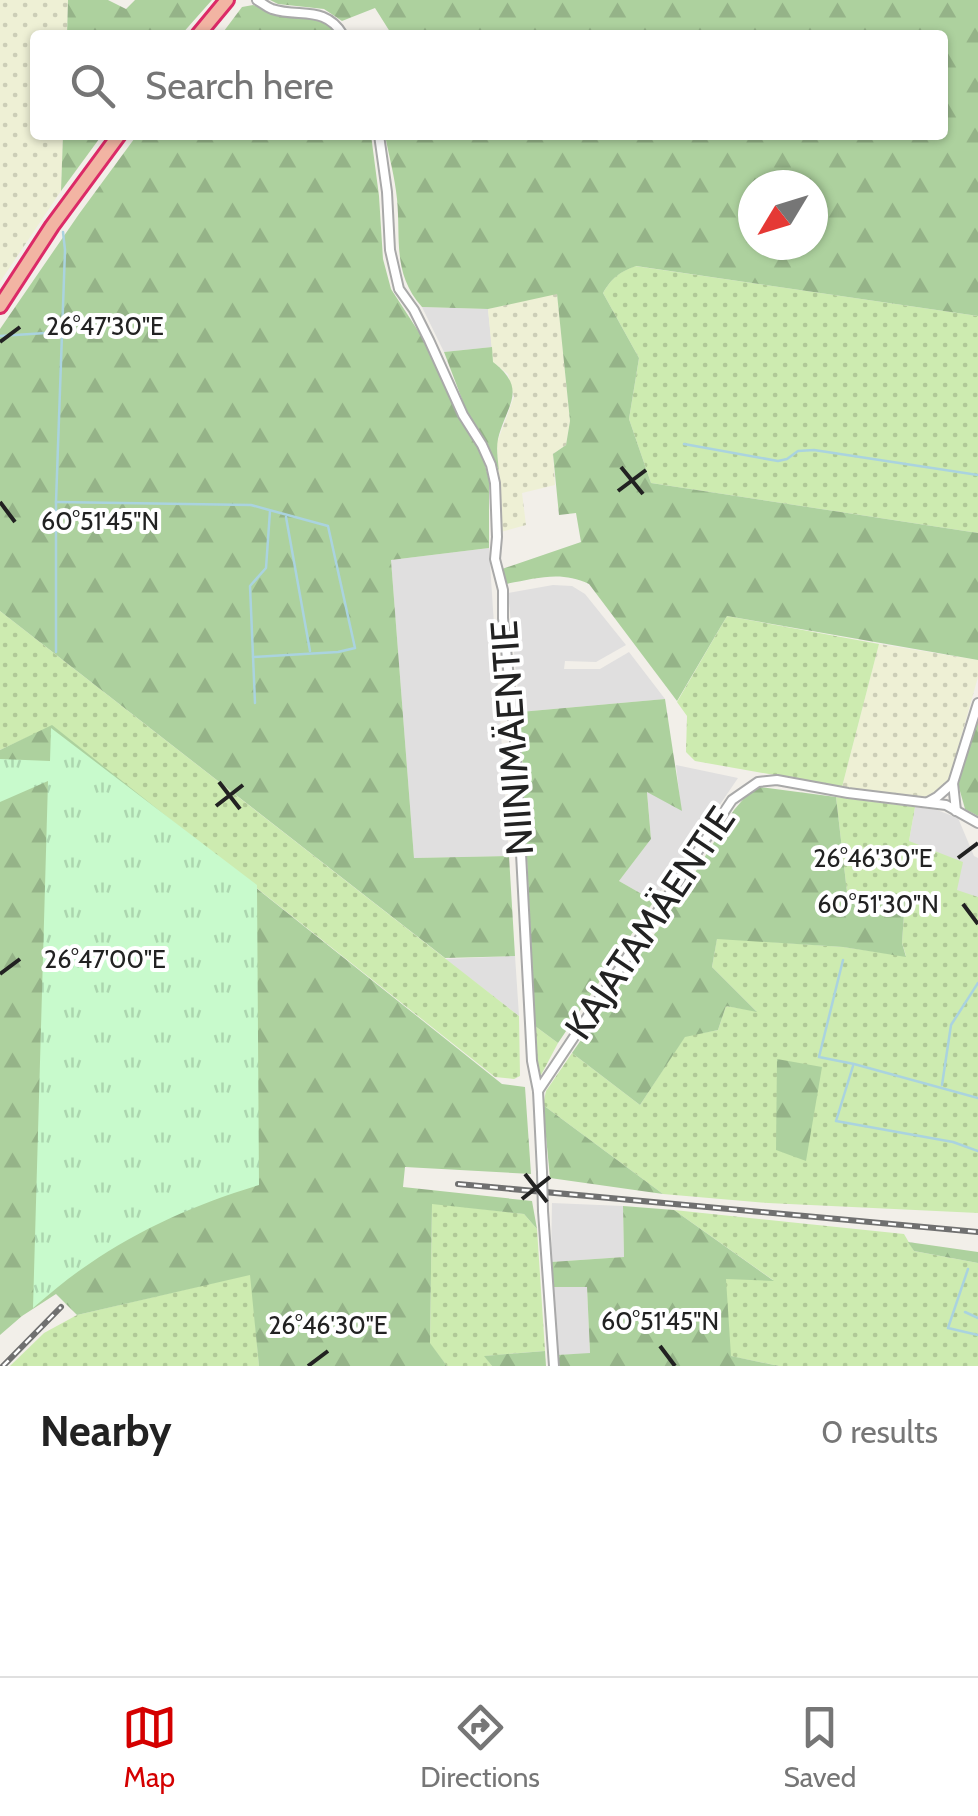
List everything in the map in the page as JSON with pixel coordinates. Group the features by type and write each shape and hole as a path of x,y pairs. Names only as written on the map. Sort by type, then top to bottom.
{"highway":[{"path":"202,30 228,0"},
{"path":"0,306 52,226 116,140"}],"street":[{"path":"257,0 272,8 324,16 340,30"},
{"name":"NIINIMÄENTIE","path":"380,140 390,250 399,288 492,464 497,538 494,560 503,590 515,740 554,1366"},
{"path":"956,811 953,782 978,703"},
{"name":"KAJATAMÄENTIE","path":"538,1091 732,800 743,790 758,782 777,780 946,805 978,824"},
{"path":"924,804 953,782"}],"shaded area":[{"path":"422,307 488,309 492,347 444,352"},
{"path":"489,548 509,856 414,858 391,560"},
{"path":"553,585 572,586 585,594 626,645 596,662 565,661 564,669 600,669 629,652 665,699 520,712 508,593"},
{"path":"676,765 738,778 654,901 619,881 651,839 647,791 681,810"},
{"path":"915,807 958,818 978,858 978,897 956,891 909,841"},
{"path":"515,956 519,1016 445,959"},
{"path":"552,1203 623,1206 624,1257 551,1262"},
{"path":"587,1286 590,1354 557,1355 553,1287"}],"green space":[{"path":"0,0 68,0 67,30 30,30 30,140 63,140 61,191 0,282"},
{"path":"68,0 108,0 126,9 135,0 212,0 185,30 67,30"},
{"path":"270,0 978,0 978,316 636,266 616,276 603,293 639,358 629,419 651,483 978,533 978,660 727,616 677,701 589,584 558,577 505,584 502,569 581,542 576,513 559,515 553,454 566,445 570,421 557,294 488,309 422,307 402,269 396,191 386,140 948,140 948,30 389,30 375,8 342,21 324,9"},
{"path":"253,5 323,19 333,30 225,30 242,7"},
{"path":"63,140 98,140 61,191"},
{"path":"133,140 372,140 383,259 391,289 424,340 460,419 482,454 489,480 489,548 391,560 414,858 509,856 515,956 445,958 0,611 0,329"},
{"path":"635,266 978,316 978,533 651,483 629,419 639,358 603,293 616,276"},
{"path":"557,293 570,421 566,445 553,454 555,485 522,493 526,525 501,532 497,443 514,397 508,374 493,362 488,309"},
{"path":"492,347 493,362 504,372 513,390 498,439 499,471 468,415 444,352"},
{"path":"0,611 519,1016 520,1076 495,1077 52,726 0,750"},
{"path":"727,616 879,644 842,787 695,761 686,752 687,716 677,702"},
{"path":"879,644 978,660 978,677 949,780 927,797 842,787"},
{"path":"665,699 682,811 647,792 651,839 619,881 654,901 558,1043 535,1026 520,712"},
{"path":"978,715 978,816 965,809 958,784"},
{"path":"52,725 502,1084 525,1087 531,1174 405,1167 403,1187 532,1201 537,1229 524,1214 432,1204 430,1343 447,1366 259,1366 250,1275 77,1315 56,1294 0,1335 0,750"},
{"path":"51,728 257,885 259,1185 193,1208 129,1239 82,1269 33,1308 48,781 0,802 0,759 50,761"},
{"path":"760,787 836,797 847,892 882,901 897,896 905,899 902,943 906,957 843,947 717,939 712,967 757,1012 726,1006 718,1030 685,1037 640,1105 572,1053 676,903 734,810"},
{"path":"836,797 915,807 909,841 963,862 957,890 978,897 978,1213 663,1194 543,1105 546,1091 572,1053 640,1105 685,1036 718,1030 726,1006 756,1011 712,967 717,938 906,956 902,943 905,899 897,896 882,901 847,892"},
{"path":"535,1026 558,1043 540,1077 536,1072"},
{"path":"777,1059 822,1067 806,1161 776,1150"},
{"path":"543,1105 663,1194 550,1178"},
{"path":"432,1203 524,1214 537,1229 545,1351 485,1356 492,1366 447,1366 430,1344"},
{"path":"623,1206 674,1210 774,1281 726,1279 731,1356 779,1366 558,1366 557,1355 590,1353 587,1287 553,1287 551,1262 624,1257"},
{"path":"674,1210 904,1234 914,1251 978,1263 978,1366 779,1366 730,1356 725,1278 773,1280"},
{"path":"908,1242 978,1252 978,1263 914,1251"},
{"path":"251,1274 259,1366 10,1366 44,1333 77,1315"},
{"path":"545,1351 546,1366 492,1366 484,1356"}],"waterway":[{"path":"56,652 63,232"},
{"path":"0,336 61,332"},
{"path":"684,444 778,461 798,451 814,450 978,475"},
{"path":"56,502 251,505 328,526 355,648 253,657"},
{"path":"255,703 250,586 266,568 270,511"},
{"path":"286,517 310,651"},
{"path":"843,960 819,1057 978,1098"},
{"path":"942,1085 951,1025 978,983"},
{"path":"853,1066 836,1121 953,1142 978,1151"},
{"path":"968,1269 948,1328 978,1335"},
{"path":"965,1312 978,1318"}],"railway":[{"path":"458,1184 978,1232"},
{"path":"3,1366 61,1307"}]}
